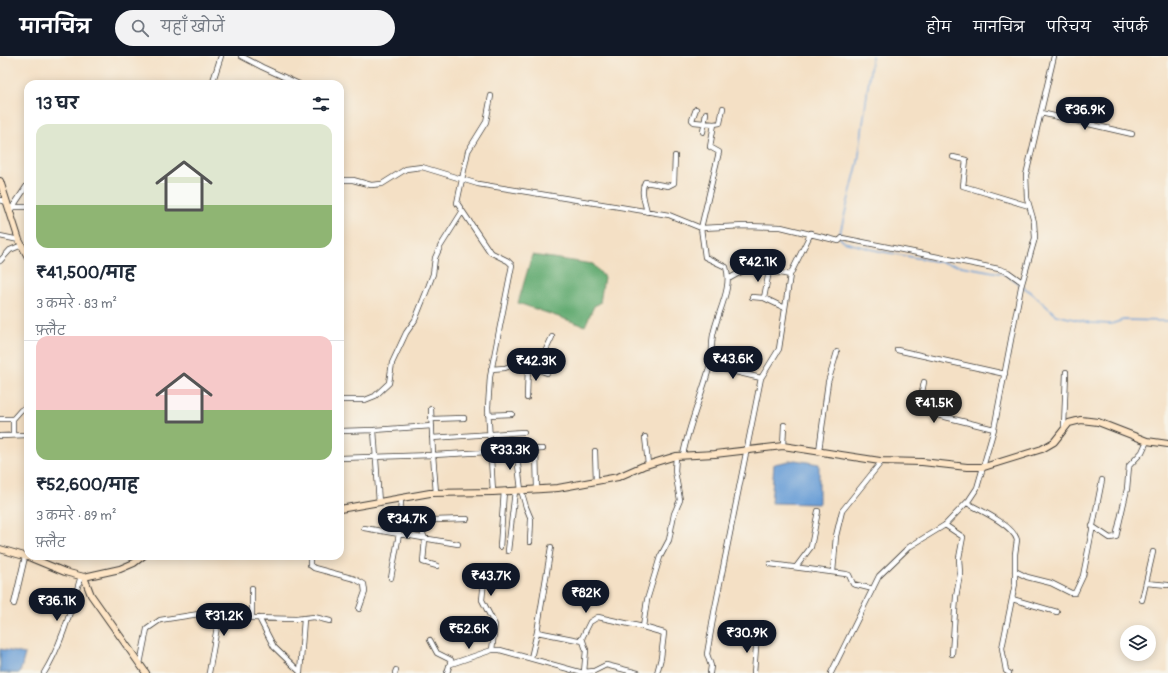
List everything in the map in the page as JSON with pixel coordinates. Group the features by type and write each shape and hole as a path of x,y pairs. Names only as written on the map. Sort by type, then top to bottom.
{"street":[{"path":"213,80 221,56"},
{"path":"241,56 262,68 289,80"},
{"path":"831,673 872,593 879,576 909,547 945,525 967,503 977,488 994,429 1022,285 1035,238 1034,222 1027,198 1026,176 1054,56"},
{"path":"491,96 486,122 468,151 457,203 490,252 508,261 512,265 492,369 488,414 493,492"},
{"path":"696,109 692,120 694,122 714,124 720,123 723,108"},
{"path":"706,113 701,133 712,133"},
{"path":"1041,113 1132,134"},
{"path":"683,455 692,419 710,366 713,351 713,336 730,278 726,267 705,257 701,228 719,152 710,147 714,124"},
{"path":"647,212 643,199 643,185 645,182 668,186 674,183 675,156"},
{"path":"953,157 966,160 963,186 1029,206"},
{"path":"344,180 382,184 406,169 422,167 435,170 461,180 669,215 701,228 781,227 999,269 1008,272 1022,285"},
{"path":"0,181 3,201 11,209 20,243 24,250"},
{"path":"11,209 24,190"},
{"path":"11,209 24,207"},
{"path":"344,400 365,400 379,393 389,383 392,363 406,333 415,320 434,274 438,252 450,228 462,212"},
{"path":"710,673 711,666 707,654 745,451 761,378 779,349 790,275 811,233"},
{"path":"0,236 20,243"},
{"path":"0,261 10,250 20,243"},
{"path":"730,278 750,267 790,275"},
{"path":"764,298 769,271"},
{"path":"752,297 764,298 785,308"},
{"path":"537,369 552,337"},
{"path":"897,350 1005,374"},
{"path":"819,451 828,382 837,352"},
{"path":"492,369 505,368 515,364 528,366 547,373"},
{"path":"527,398 528,366"},
{"path":"710,366 761,378"},
{"path":"1064,427 1066,372"},
{"path":"924,382 919,408 920,411 994,429"},
{"path":"0,419 13,419 24,409"},
{"path":"431,409 436,493"},
{"path":"488,414 512,414"},
{"path":"431,419 464,418"},
{"path":"13,419 13,435"},
{"path":"344,508 436,493 493,492 558,488 618,477 648,464 676,456 745,451 783,446 882,461 922,462 967,467 984,467 1042,449 1054,442 1064,427 1075,420 1098,422 1147,441 1168,444"},
{"path":"783,446 784,424"},
{"path":"344,431 432,426"},
{"path":"374,430 379,503"},
{"path":"432,438 524,432"},
{"path":"0,436 24,435"},
{"path":"645,437 648,464"},
{"path":"1092,526 1110,538 1116,537 1127,489 1129,466 1142,452 1147,441"},
{"path":"536,449 537,489"},
{"path":"344,458 376,458 543,449"},
{"path":"508,551 518,490 518,450"},
{"path":"595,451 596,481"},
{"path":"643,627 648,600 660,557 669,540 674,514 680,500 675,480 676,456"},
{"path":"833,572 836,536 842,511 882,461"},
{"path":"1015,571 1027,577 1052,583 1071,593 1075,593 1083,576 1102,480"},
{"path":"518,490 531,519 530,542"},
{"path":"500,547 504,491"},
{"path":"392,578 399,534 401,500"},
{"path":"967,503 992,516 1016,536 1015,571 1012,599 1002,648 1006,671 1009,673"},
{"path":"796,567 811,547 818,511"},
{"path":"437,566 423,562 425,539 422,531 424,521 467,519"},
{"path":"945,525 963,537 959,555 960,574 956,597 952,654"},
{"path":"364,528 458,544"},
{"path":"531,658 551,547"},
{"path":"0,549 24,557"},
{"path":"1142,600 1153,552"},
{"path":"14,604 24,560"},
{"path":"33,560 64,572 82,576 120,569 138,560"},
{"path":"310,560 310,565 314,568 355,579 364,584 365,592 360,609"},
{"path":"770,564 849,575 853,584 872,593"},
{"path":"485,571 482,600 495,625 492,650"},
{"path":"82,576 91,595 146,673"},
{"path":"44,673 51,661 82,576"},
{"path":"1146,583 1168,585"},
{"path":"252,588 252,618"},
{"path":"1012,599 1057,612"},
{"path":"140,664 144,652 144,638 150,625 160,620 203,613 218,613 252,618 304,619 314,617 330,621"},
{"path":"203,613 213,620 217,627 209,673"},
{"path":"584,672 586,650 583,641 585,630 590,622 598,617 664,633 661,658 657,673"},
{"path":"259,618 274,646 300,673"},
{"path":"300,673 304,619"},
{"path":"536,632 583,641"},
{"path":"754,673 757,635"},
{"path":"430,640 435,652 450,659 451,664 447,673"},
{"path":"451,664 492,650 500,650 584,672 594,671 606,665 638,673"}],"green space":[{"path":"532,255 593,264 604,277 600,303 594,306 585,326 518,303"}],"water":[{"path":"795,460 819,464 819,504 771,503 774,464"},
{"path":"0,649 25,654 20,673 0,673"}],"waterway":[{"path":"872,56 858,162 839,237 844,242 879,251 1005,274 1033,294 1056,315 1091,323 1111,324 1123,320 1168,321"}]}
